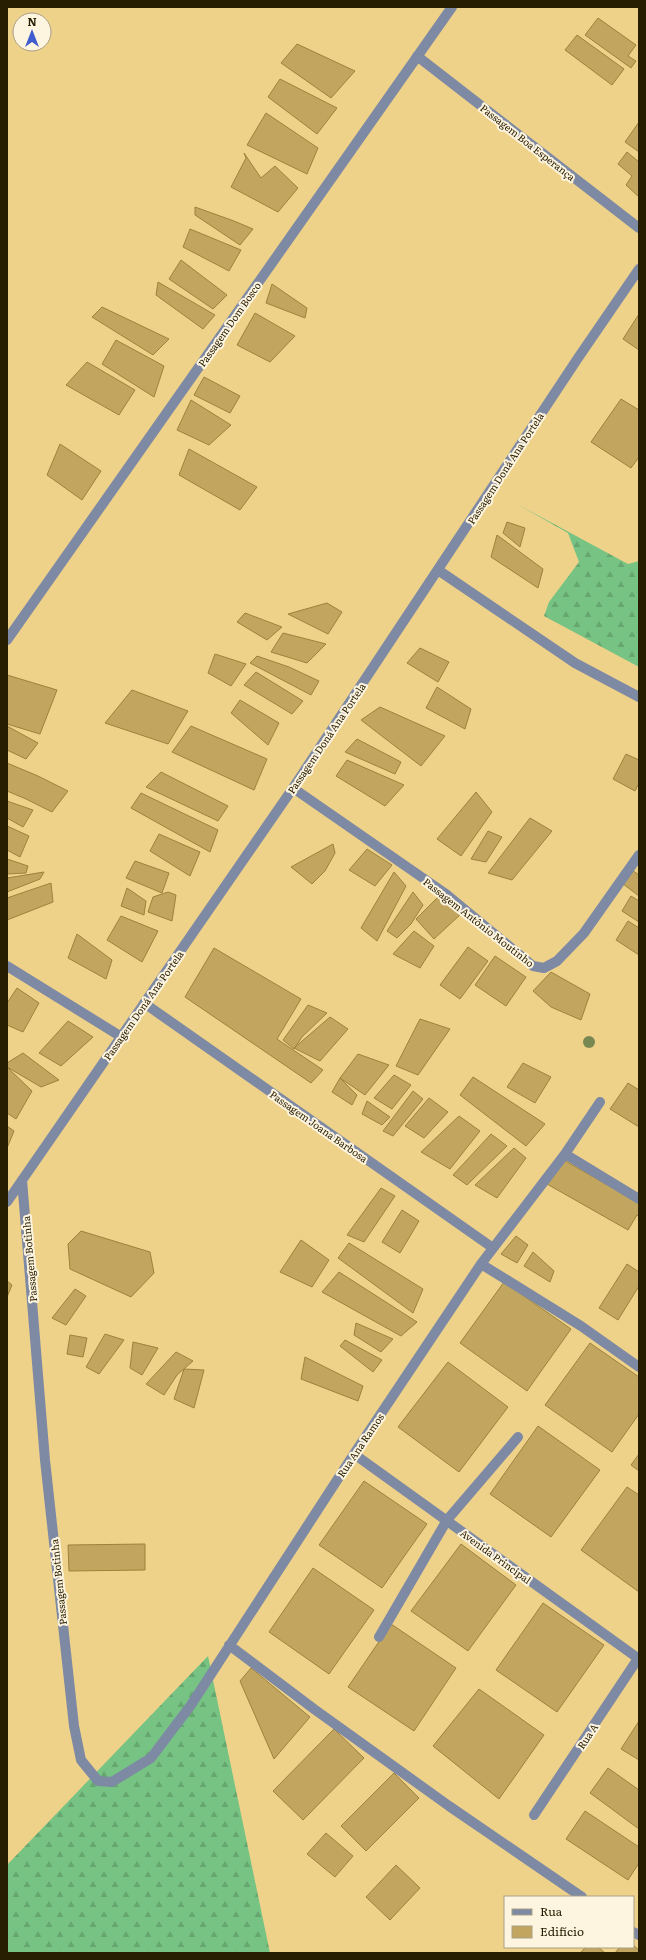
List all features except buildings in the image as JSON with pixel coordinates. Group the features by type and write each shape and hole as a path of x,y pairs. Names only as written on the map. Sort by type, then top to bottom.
{"street":[{"name":"Passagem Dom Bosco","path":"7,640 452,7"},
{"name":"Passagem Boa Esperança","path":"417,56 639,228"},
{"name":"Passagem Doná Ana Portela","path":"7,1202 120,1036 293,788 578,358 639,269"},
{"path":"438,570 575,663 639,697"},
{"name":"Passagem Antônio Moutinho","path":"293,788 446,894 533,966 544,968 557,961 584,933 639,855"},
{"path":"7,966 120,1036"},
{"name":"Passagem Joana Barbosa","path":"144,1003 493,1248"},
{"name":"Rua Ana Ramos","path":"230,1645 354,1454 481,1264 565,1154 600,1102"},
{"path":"565,1154 639,1199"},
{"name":"Passagem Botinha","path":"22,1180 45,1460 74,1726 81,1760 98,1781 112,1782 151,1758 191,1705 230,1645"},
{"path":"481,1264 581,1326 639,1367"},
{"path":"379,1637 447,1520 518,1437"},
{"name":"Avenida Principal","path":"354,1454 639,1658"},
{"path":"230,1645 314,1709 448,1806 581,1896"},
{"name":"Rua A","path":"534,1815 639,1658"}],"green space":[{"path":"515,503 628,564 639,561 639,667 544,616 549,602 579,562 568,533"},
{"path":"208,1656 270,1953 7,1953 7,1865"}]}
